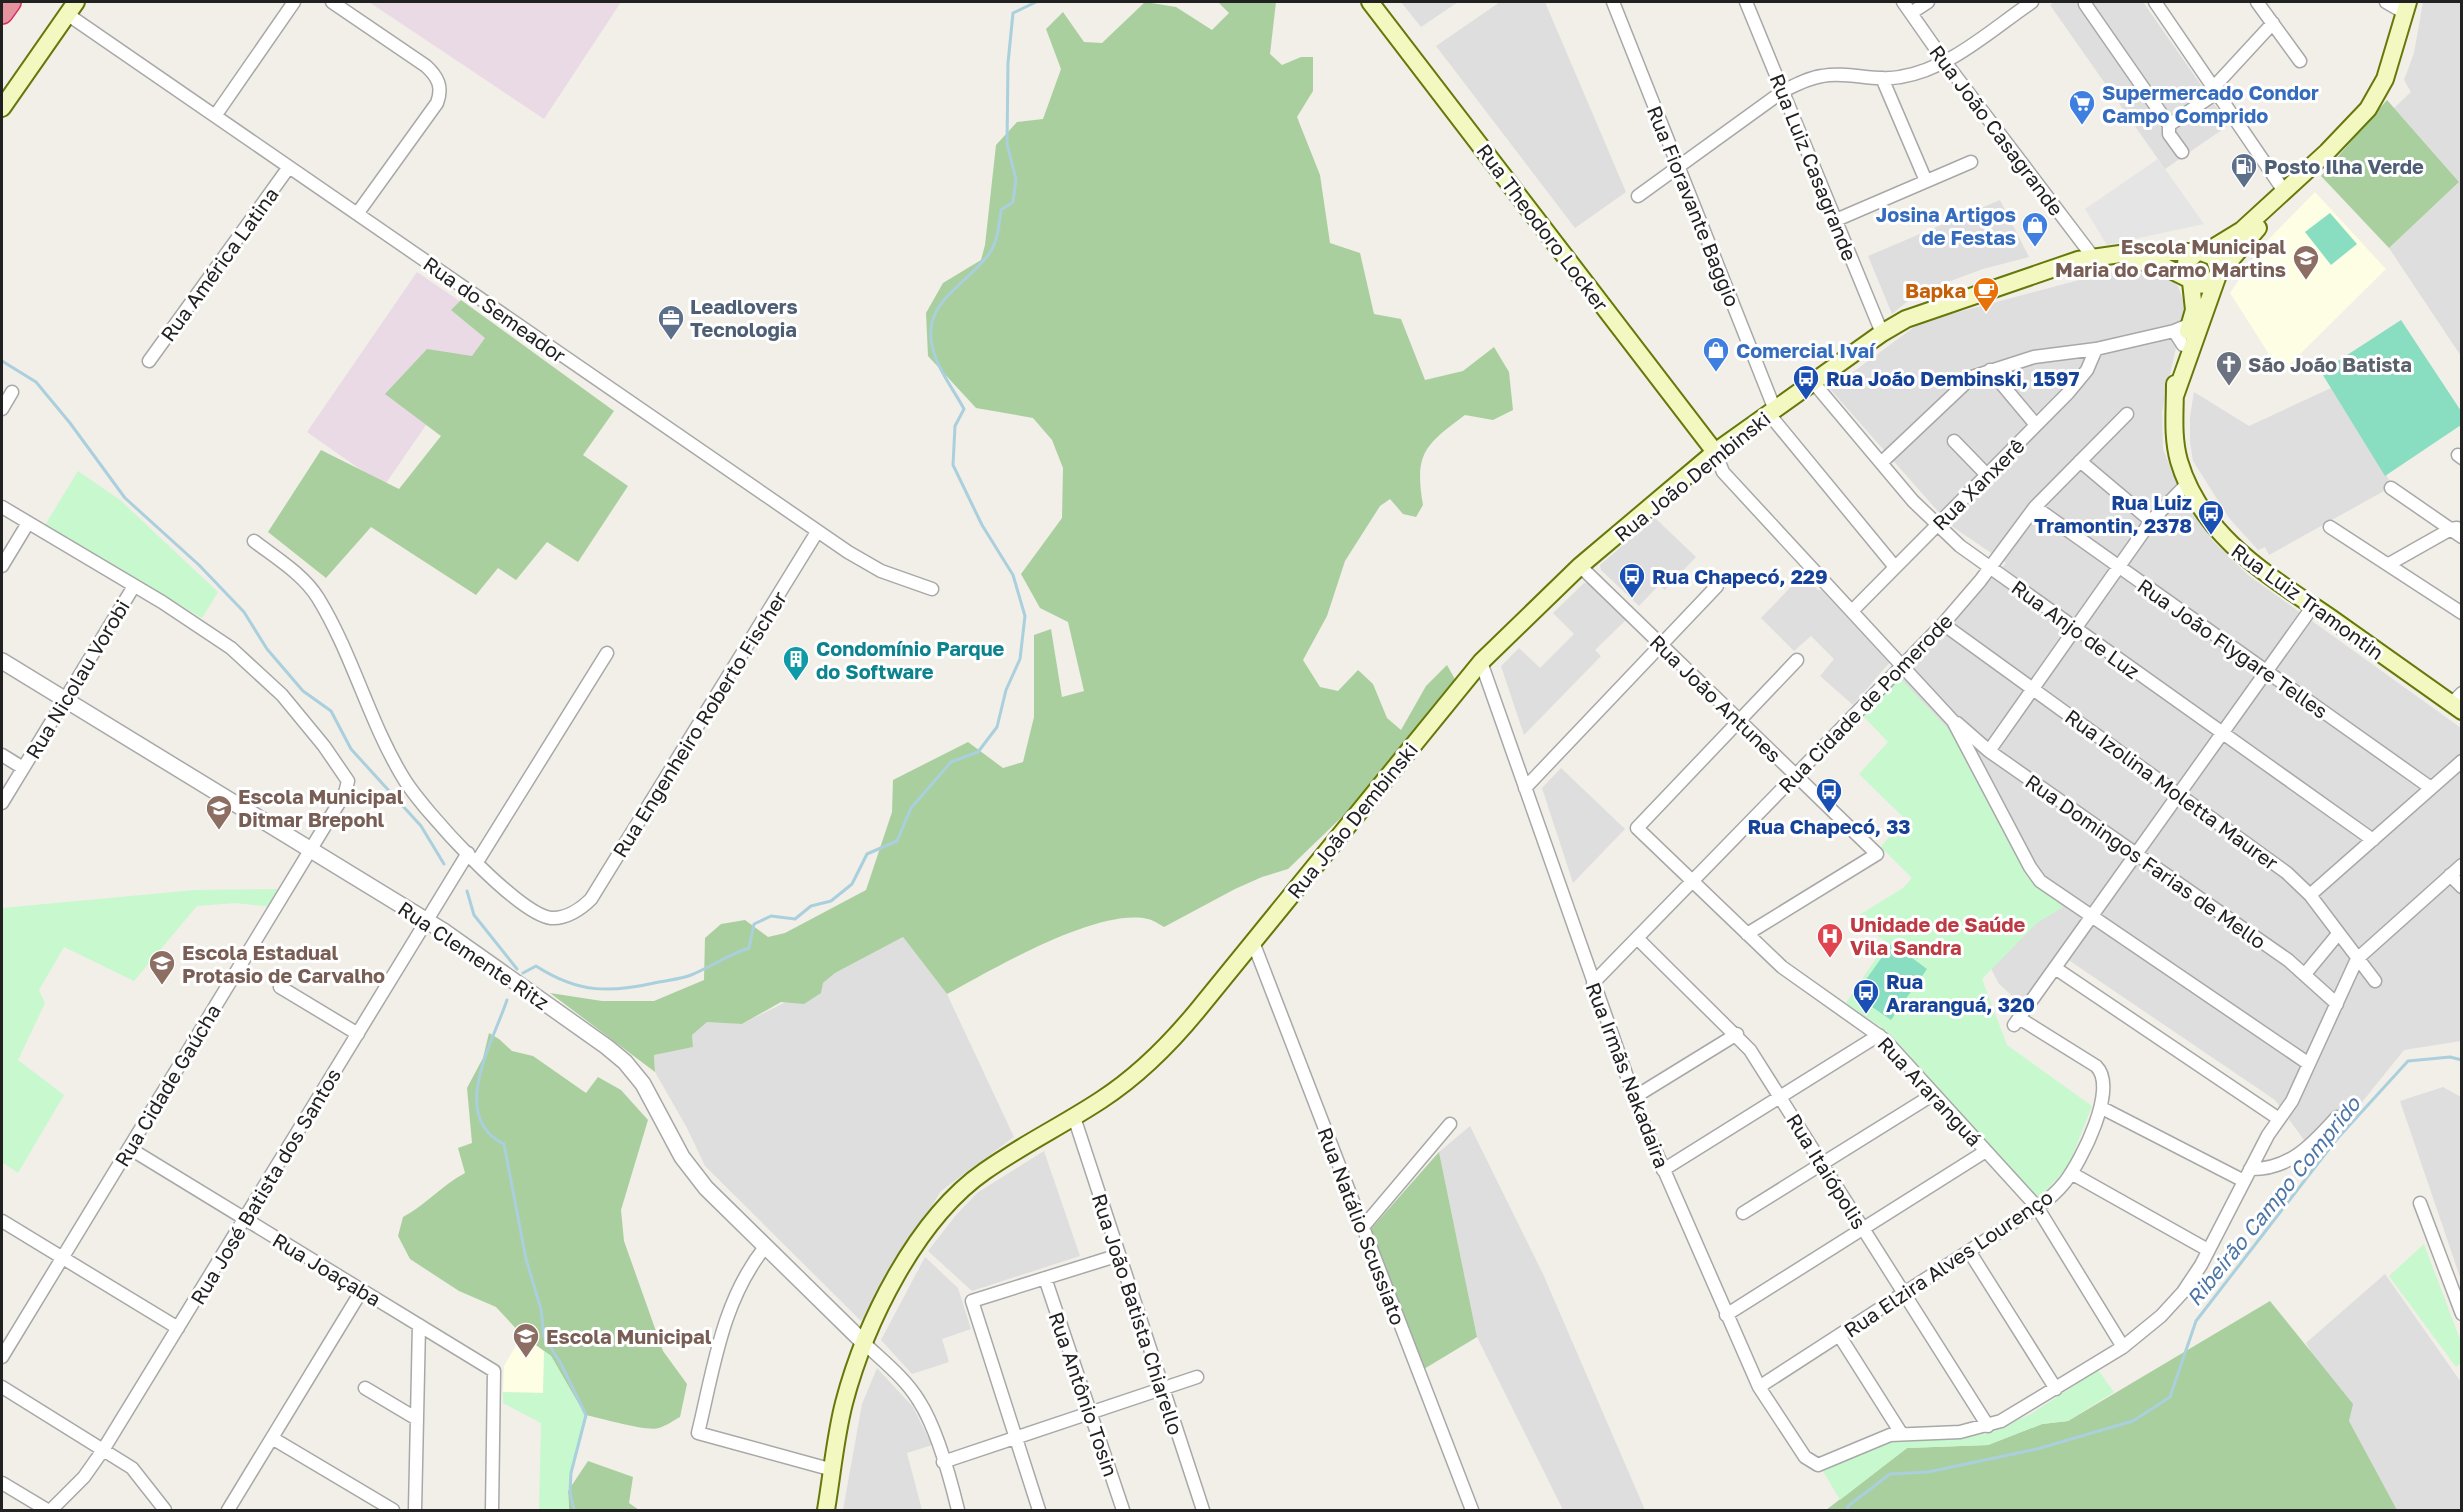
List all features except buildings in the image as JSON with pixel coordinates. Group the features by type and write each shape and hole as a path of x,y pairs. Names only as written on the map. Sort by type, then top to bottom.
{"highway":[{"path":"2,13 10,2"}],"main road":[{"name":"Rua Theodoro Locker","path":"1370,2 1715,452"},
{"name":"Rua João Dembinski","path":"2217,276 2243,244 2306,178 2376,97 2391,64 2406,7"},
{"path":"2,108 71,8"},
{"name":"Rua João Dembinski","path":"826,1510 843,1406 864,1343 915,1245 939,1211 963,1187 986,1170 1122,1086 1160,1052 1253,942 1481,662 1580,566 1715,452 1882,333 1917,313 2093,256 2134,252 2201,253 2235,236 2327,152"},
{"path":"2201,253 2217,261 2217,276 2205,286 2189,280 2186,263 2201,253"},
{"name":"Rua João Dembinski","path":"2045,273 2112,263 2147,261 2167,267 2189,280"},
{"name":"Rua Luiz Tramontin","path":"2175,396 2217,276"},
{"name":"Rua Luiz Tramontin","path":"2189,280 2194,305 2191,324 2179,338 2176,368 2175,441 2188,483 2211,524 2231,546 2313,606 2458,703"}],"street":[{"path":"215,116 294,2"},
{"path":"332,2 426,66 439,82 437,103 357,214"},
{"name":"Rua Fioravante Baggio","path":"1614,2 1772,412 1895,567"},
{"name":"Rua Luiz Casagrande","path":"1746,2 1882,333"},
{"name":"Rua João Casagrande","path":"1903,2 1945,62 2093,256"},
{"path":"1911,13 1928,2"},
{"path":"1638,196 1783,92 1824,75 1882,78 1913,75 1945,62 2032,2"},
{"path":"2257,2 2300,61"},
{"path":"2386,2 2406,7"},
{"path":"2085,4 2169,125"},
{"path":"2162,5 2215,91 2284,191"},
{"name":"Rua do Semeador","path":"71,8 215,116 817,532 881,571 932,589"},
{"path":"2182,152 2168,131 2169,125 2215,91 2273,23"},
{"path":"1882,78 1926,181"},
{"path":"1836,220 1971,162"},
{"name":"Rua América Latina","path":"149,361 289,167"},
{"path":"1881,463 1966,381 1990,370 2045,354 2179,338"},
{"name":"Rua Xanxerê","path":"1852,611 2036,425 2087,370 2096,349"},
{"path":"1990,370 2036,425"},
{"name":"Rua Anjo de Luz","path":"1813,382 1937,526 1990,568 2373,840"},
{"path":"2,409 12,392"},
{"name":"Rua Cidade de Pomerode","path":"1593,983 1943,624 1990,568 2035,507 2127,414"},
{"path":"1954,441 1987,475"},
{"path":"1715,452 1722,472 1953,721 2035,875 2048,888 2091,918 2309,1064"},
{"path":"2080,461 2151,521"},
{"path":"1989,751 2151,521 2188,483"},
{"path":"2391,488 2458,531"},
{"path":"2,507 134,586"},
{"name":"Rua João Flygare Telles","path":"2035,507 2431,788"},
{"path":"2,566 28,523"},
{"path":"2330,528 2462,613"},
{"path":"2389,564 2458,531"},
{"name":"Rua Engenheiro Roberto Fischer","path":"472,857 512,896 541,915 556,918 576,911 591,899 817,532"},
{"path":"254,541 300,577 318,598 400,772 428,811 472,857"},
{"name":"Rua João Antunes","path":"1580,566 1877,854 1747,934"},
{"name":"Rua Nicolau Vorobi","path":"2,803 134,586"},
{"name":"Rua Cidade Gaúcha","path":"2,1357 345,793 348,781 305,723 248,661 217,637 134,586"},
{"path":"1525,788 1717,586"},
{"path":"2244,1181 2102,1108 2103,1079 2099,1069 2017,1022 2313,606"},
{"name":"Rua Izolina Moletta Maurer","path":"1943,624 2275,863 2310,896 2375,981"},
{"name":"Rua José Batista dos Santos","path":"49,1510 84,1477 103,1449 426,921 472,857 607,653"},
{"path":"1739,720 1797,660"},
{"name":"Rua Clemente Ritz","path":"2,661 426,921 625,1062 650,1095 675,1146 693,1173 864,1343"},
{"name":"Rua Irmãs Nakadaira","path":"1481,662 1633,1098 1759,1387 1795,1444 1808,1461 1818,1466 1880,1437 1901,1433"},
{"name":"Rua Araranguá","path":"1739,720 1637,828 1794,977 1879,1035 2037,1207 2123,1347"},
{"name":"Rua Domingos Farias de Mello","path":"1953,721 1989,751 2305,974 2337,1004"},
{"path":"2,755 23,768"},
{"path":"2310,896 2462,761"},
{"path":"1839,1335 1901,1433 1960,1432 1988,1426 2056,1389 2123,1347 2150,1326 2172,1304 2192,1278 2268,1135 2292,1101 2357,959 2462,865"},
{"path":"2450,875 2462,887"},
{"path":"2305,974 2338,934"},
{"name":"Rua Itaiópolis","path":"1637,938 1737,1034 1780,1097 1988,1426"},
{"name":"Rua Natálio Scussiato","path":"1253,942 1472,1510"},
{"path":"2055,968 2279,1119"},
{"path":"280,987 358,1034"},
{"path":"1633,1098 1737,1034"},
{"path":"1664,1170 1879,1035"},
{"path":"1743,1213 1934,1095"},
{"name":"Rua Elzira Alves Lourenço","path":"1759,1387 2054,1195 2071,1173 2102,1108"},
{"name":"Rua João Batista Chiarello","path":"1074,1117 1203,1510"},
{"path":"2250,1169 2267,1169 2284,1163 2317,1138 2337,1117"},
{"path":"1363,1227 1450,1124"},
{"name":"Rua Joaçaba","path":"129,1148 494,1371 492,1510"},
{"path":"1726,1315 1986,1151"},
{"path":"2071,1173 2208,1250"},
{"path":"2420,1203 2462,1314"},
{"path":"2,1221 178,1328"},
{"path":"765,1247 745,1275 732,1300 698,1432 832,1470"},
{"path":"1969,1251 2056,1389"},
{"path":"1039,1510 972,1301 1119,1255"},
{"name":"Rua Antônio Tosin","path":"1045,1278 1123,1510"},
{"path":"234,1508 272,1438 362,1290"},
{"path":"415,1510 419,1325"},
{"path":"864,1343 919,1401 943,1462 958,1510"},
{"path":"943,1462 1197,1377"},
{"path":"2,1387 103,1449 140,1475 165,1510"},
{"path":"365,1388 417,1419"},
{"path":"272,1438 393,1510"},
{"path":"2,1482 49,1510"}],"shaded area":[{"path":"369,2 621,2 544,119"},
{"path":"1401,2 1458,2 1421,27"},
{"path":"1500,2 1545,2 1626,192 1575,228 1436,46"},
{"path":"2055,2 2143,2 2229,125 2165,169 2050,5"},
{"path":"2423,2 2461,2 2461,356 2389,248 2459,182 2394,108 2411,92 2404,80 2414,53"},
{"path":"2158,159 2204,224 2107,245 2085,209"},
{"name":"Escola Municipal Maria do Carmo Martins","path":"2315,192 2386,269 2281,373 2230,293 2263,245"},
{"path":"2000,200 2029,257 1983,269 1948,282 1908,301 1892,314 1868,256"},
{"path":"2149,270 2165,274 2178,286 2185,306 2162,412 2163,449 2182,497 2213,541 2248,575 2461,728 2461,1041 2404,1050 2317,1158 2275,1100 2067,959 2029,1011 1999,984 1945,881 1884,691 2006,563 1950,525 1830,389 1921,322 2113,271"},
{"path":"417,272 495,325 384,486 307,432"},
{"path":"2331,388 2393,486 2269,555 2265,547 2258,550 2229,518 2193,461 2190,417 2194,392 2249,426"},
{"path":"1655,518 1696,557 1665,590 1659,585 1639,606 1601,570 1600,565"},
{"path":"1807,570 1808,580 1818,590 1825,590 1890,662 1853,705 1820,676 1834,659 1811,636 1794,651 1761,618"},
{"path":"1584,583 1588,583 1626,620 1595,650 1601,656 1524,735 1501,666 1519,648 1540,668 1574,634 1553,613"},
{"path":"1561,768 1625,829 1573,883 1542,788"},
{"path":"903,937 947,994 1014,1137 941,1191 861,1321 705,1166 687,1128 655,1072 654,1054 693,1047 692,1035 707,1021 742,1024 823,983 835,973"},
{"path":"2443,1087 2461,1097 2461,1280 2400,1101"},
{"path":"1470,1126 1543,1274 1645,1510 1563,1510 1477,1337 1439,1152"},
{"path":"1044,1151 1080,1256 972,1291 928,1251 956,1215 977,1193"},
{"path":"925,1257 958,1288 971,1329 942,1339 949,1362 912,1374 881,1340"},
{"path":"2385,1274 2461,1382 2461,1510 2397,1510 2306,1343"},
{"name":"Escola Municipal","path":"522,1335 544,1351 544,1393 503,1392 504,1366"},
{"path":"877,1368 913,1407 932,1445 907,1453 922,1510 843,1510 862,1404"}],"green space":[{"path":"1145,2 1176,7 1212,30 1229,13 1218,2 1276,2 1270,54 1282,65 1301,57 1313,57 1313,91 1297,117 1320,175 1330,243 1360,253 1374,314 1401,319 1425,380 1463,371 1494,347 1509,372 1513,410 1493,420 1465,415 1440,434 1426,452 1420,473 1423,505 1416,517 1403,514 1390,499 1380,506 1345,561 1327,616 1303,660 1320,687 1338,691 1358,670 1373,684 1387,718 1401,730 1426,686 1447,665 1456,681 1348,811 1288,869 1235,889 1164,927 1148,919 1127,918 1102,922 1074,931 1045,943 947,994 903,937 835,973 823,983 821,993 804,1004 781,1002 742,1024 707,1022 692,1035 693,1047 654,1055 655,1072 550,993 602,1001 654,1001 704,980 705,938 721,924 745,920 768,937 785,933 866,890 892,812 893,780 968,742 1003,768 1023,762 1034,717 1034,635 1051,629 1062,697 1084,691 1068,622 1040,608 1021,574 1062,518 1063,468 1052,440 1033,418 976,408 928,356 926,313 943,283 981,260 985,245 996,145 1017,122 1043,119 1061,69 1046,29 1063,12 1084,42 1102,43"},
{"path":"2387,100 2459,182 2389,248 2321,176"},
{"path":"2330,213 2357,244 2331,265 2305,232"},
{"path":"461,300 614,411 583,455 628,486 578,562 547,542 516,580 498,568 476,595 371,527 326,578 268,532 321,450 399,489 441,436 385,394 427,349 472,356 485,338 451,310"},
{"path":"2401,320 2461,411 2461,425 2385,476 2321,372"},
{"path":"78,471 120,500 218,592 202,618 45,525"},
{"path":"1899,677 1952,733 2027,876 2063,907 2037,923 1982,979 2007,1045 2092,1106 2068,1167 2038,1199 1889,1033 1846,1003 1887,942 1851,920 1903,888 1912,878 1881,847 1904,818 1859,774 1888,742 1860,713"},
{"path":"281,889 273,907 235,903 197,906 134,981 64,947 39,990 45,1003 18,1060 64,1095 18,1173 2,1162 2,908 195,890"},
{"path":"1892,943 1927,969 1891,1020 1855,995"},
{"path":"489,1033 512,1051 533,1056 586,1093 598,1077 621,1090 648,1120 621,1210 624,1241 663,1351 687,1384 680,1417 662,1427 645,1428 585,1415 551,1356 522,1335 496,1307 459,1291 410,1259 398,1236 403,1217 465,1173 458,1148 472,1143 467,1088 483,1058"},
{"path":"1439,1152 1477,1337 1424,1369 1370,1230"},
{"path":"2424,1244 2461,1342 2461,1363 2456,1367 2389,1276"},
{"path":"2270,1301 2353,1404 2349,1421 2397,1510 1826,1510 1907,1448 1988,1445 2042,1424 2068,1421"},
{"path":"544,1351 551,1356 585,1415 568,1491 569,1510 539,1510 541,1423 503,1403 503,1392 543,1393"},
{"path":"2098,1370 2114,1392 2068,1421 2042,1424 1988,1445 1907,1448 1840,1500 1823,1471 1889,1441 1968,1437 1990,1432 2031,1414"},
{"path":"588,1461 633,1477 629,1503 639,1510 569,1510 568,1491"}],"waterway":[{"path":"523,973 536,966 567,982 581,986 596,989 626,988 687,976 749,948 754,924 771,916 795,919 811,906 831,901 852,884 867,854 897,841 911,808 951,762 978,752 997,727 1006,690 1020,659 1025,616 1013,575 982,525 953,465 955,426 964,409 944,376 935,356 931,338 932,323 937,310 989,254 996,238 1001,210 1013,202 1016,179 1007,144 1008,63 1013,13 1036,2"},
{"path":"2,361 36,382 70,423 125,498 199,565 244,612 267,649 303,691 331,711 351,749 421,826 444,864"},
{"path":"467,891 474,915 517,969"},
{"path":"507,1000 479,1078 477,1098 479,1116 487,1132 504,1144 526,1259 541,1309 544,1337 560,1362 586,1415 571,1473 570,1492 574,1510"},
{"name":"Ribeirão Campo Comprido","path":"1847,1510 1848,1506 1890,1474 1928,1472 2037,1449 2133,1421 2170,1397 2196,1321 2336,1140 2408,1061 2450,1057 2462,1060"}],"place":[{"name":"Supermercado Condor Campo Comprido","path":"2082,126"},
{"name":"Posto Ilha Verde","path":"2244,189"},
{"name":"Josina Artigos de Festas","path":"2035,248"},
{"name":"Escola Municipal Maria do Carmo Martins","path":"2306,281"},
{"name":"Bapka","path":"1986,313"},
{"name":"Leadlovers Tecnologia","path":"671,341"},
{"name":"Comercial Ivaí","path":"1716,373"},
{"name":"São João Batista","path":"2229,387"},
{"name":"Rua João Dembinski, 1597","path":"1806,401"},
{"name":"Rua Luiz Tramontin, 2378","path":"2211,536"},
{"name":"Rua Chapecó, 229","path":"1632,599"},
{"name":"Condomínio Parque do Software","path":"796,682"},
{"name":"Rua Chapecó, 33","path":"1829,814"},
{"name":"Escola Municipal Ditmar Brepohl","path":"219,831"},
{"name":"Unidade de Saúde Vila Sandra","path":"1830,959"},
{"name":"Escola Estadual Protasio de Carvalho","path":"162,986"},
{"name":"Rua Araranguá, 320","path":"1866,1015"},
{"name":"Escola Municipal","path":"526,1359"}]}
